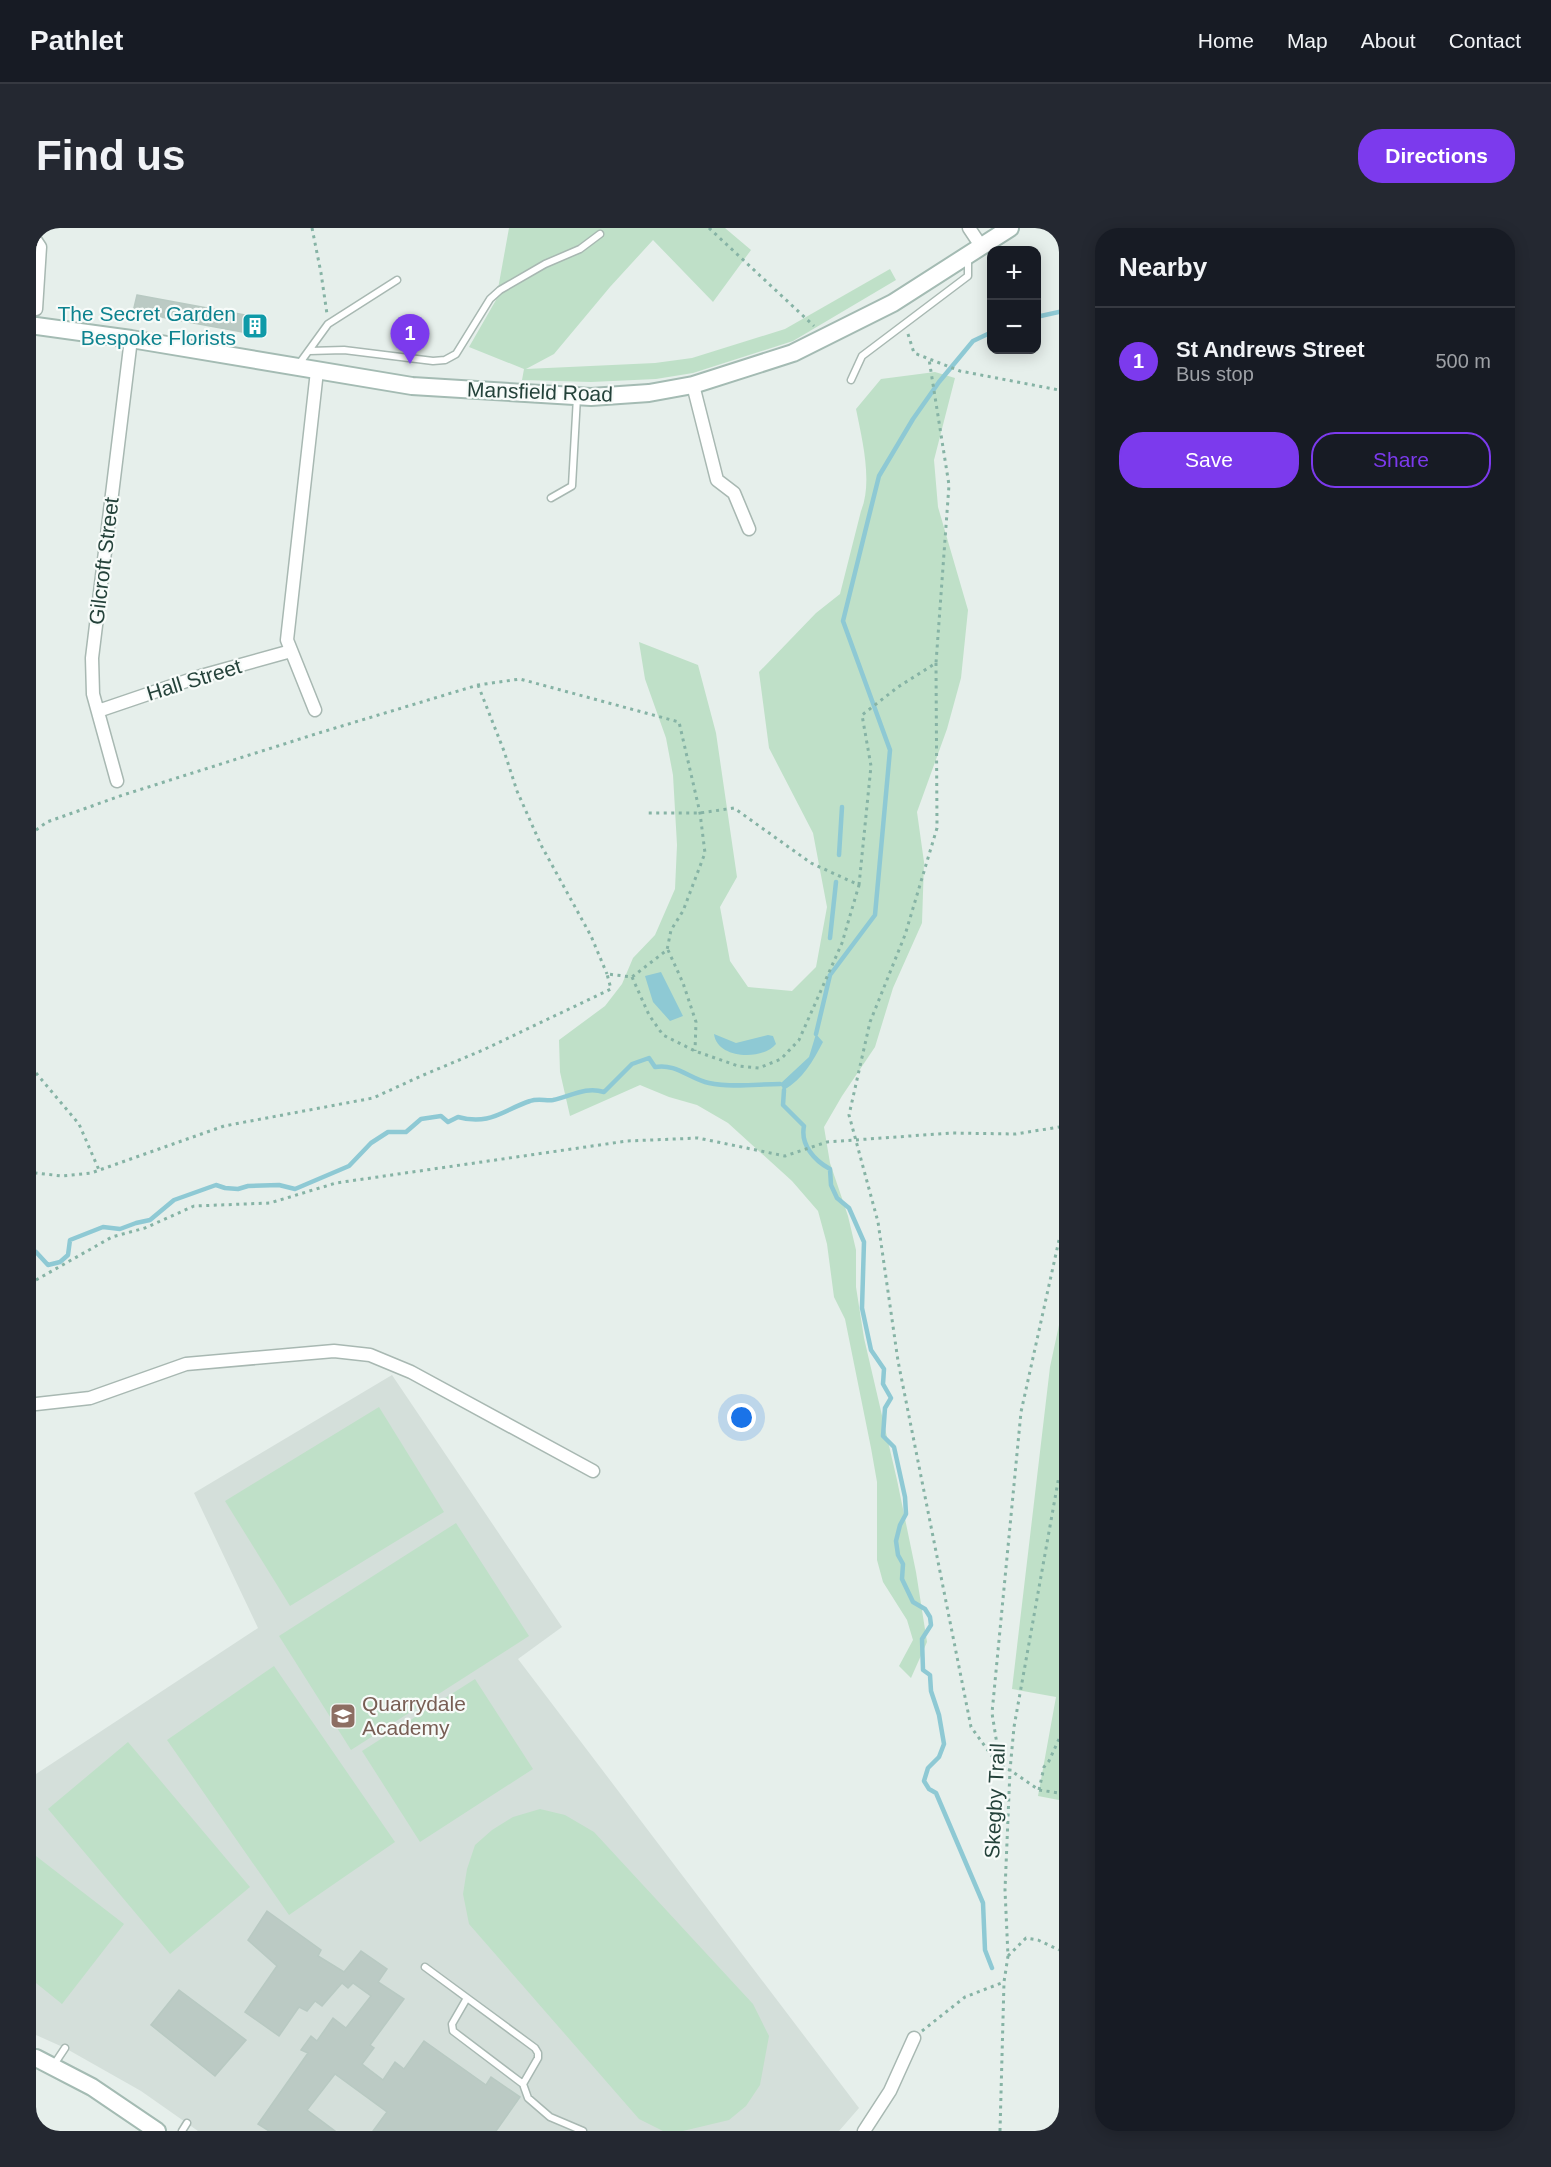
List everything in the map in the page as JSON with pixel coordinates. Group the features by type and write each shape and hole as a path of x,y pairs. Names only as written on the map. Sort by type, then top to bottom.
{"main road":[{"name":"Mansfield Road","path":"36,326 131,339 412,386 577,396 649,393 693,386 793,353 892,303 1003,230"},
{"path":"36,2058 92,2087 157,2131"}],"street":[{"path":"969,228 974,250"},
{"path":"36,241 40,247 36,309"},
{"name":"Gilcroft Street","path":"117,781 93,694 92,658 131,339"},
{"path":"315,710 287,640 317,371"},
{"path":"693,386 717,480 734,493 749,529"},
{"name":"Hall Street","path":"98,711 201,676 291,651"},
{"path":"36,1404 90,1398 186,1364 334,1351 370,1354 411,1372 593,1471"},
{"path":"864,2131 890,2091 914,2038"}],"lane":[{"path":"309,351 344,350 433,361 445,360 456,354 490,299 545,264 580,249 600,234"},
{"path":"851,380 862,356 968,276 974,250"},
{"path":"297,367 328,324 396,280"},
{"path":"551,498 572,486 577,396"},
{"path":"425,1967 535,2048 538,2053 523,2084"},
{"path":"467,1998 452,2024 453,2031 523,2084 528,2098 550,2117 583,2131"},
{"path":"53,2066 65,2048"},
{"path":"182,2131 187,2123"}],"path":[{"path":"312,228 328,324"},
{"path":"709,228 814,326"},
{"path":"904,323 914,352 944,366 1059,390"},
{"path":"929,359 949,485 936,663 937,828 905,935 870,1022 849,1115 879,1222 898,1361 971,1727 992,1756 999,1757"},
{"path":"632,977 649,1014 663,1035 695,1051 738,1066 759,1068 781,1059 799,1040 842,943 859,885 871,766 862,715 898,687 936,663"},
{"path":"36,830 47,822 123,795 322,732 478,686 520,679 680,722 700,813 705,853 682,911 671,930 667,950 683,983 696,1022 695,1051"},
{"path":"36,1173 62,1176 91,1173 224,1126 373,1098 483,1050 611,989 591,936 541,845 517,791 478,686"},
{"path":"646,813 700,813 734,808 811,863 859,885"},
{"path":"607,974 632,977 667,950"},
{"path":"36,1073 79,1124 99,1170"},
{"path":"36,1280 112,1237 144,1228 194,1206 270,1203 336,1183 627,1141 698,1138 784,1156 826,1142 951,1133 1016,1134 1059,1127"},
{"path":"1059,1240 1021,1412 992,1713 999,1757 1004,1769 1010,1770 1039,1790 1059,1793"},
{"name":"Skegby Trail","path":"1000,2131 1005,1982 1008,1956 1005,1890 1010,1770 1014,1727 1059,1476"},
{"path":"1039,1790 1044,1767 1059,1739"},
{"path":"1008,1956 1026,1938 1038,1940 1059,1950"},
{"path":"914,2038 965,1997 1005,1982"}],"shaded area":[{"name":"Quarrydale Academy","path":"392,1375 562,1627 518,1659 859,2108 839,2131 198,2131 141,2091 65,2048 36,2035 36,1774 258,1628 194,1493"}],"green space":[{"path":"509,228 725,228 751,250 713,302 653,240 554,354 526,369 655,363 692,358 785,329 890,269 896,280 793,341 693,373 656,379 591,382 522,380 524,369 469,347 496,300"},
{"path":"935,372 955,378 934,460 938,507 968,610 961,678 947,729 917,812 924,862 922,923 893,988 875,1047 824,1127 830,1163 848,1216 856,1250 856,1287 864,1338 916,1572 927,1642 911,1678 899,1666 913,1640 907,1620 883,1582 877,1560 877,1482 845,1319 834,1297 827,1244 818,1211 792,1181 728,1123 697,1105 640,1085 570,1116 560,1072 559,1040 605,1006 622,984 633,958 655,935 675,889 677,845 673,775 666,738 645,679 639,642 698,665 716,733 737,877 720,907 730,961 748,987 792,991 816,967 827,907 813,833 769,748 759,672 816,613 840,594 866,487 865,460 856,409 881,379"},
{"path":"1059,1325 1059,1800 1038,1796 1056,1697 1012,1689 1050,1367"},
{"path":"379,1407 444,1512 290,1606 225,1501"},
{"path":"456,1523 529,1636 351,1750 279,1636"},
{"path":"274,1666 395,1842 289,1915 167,1740"},
{"path":"475,1679 533,1769 420,1842 362,1751"},
{"path":"128,1742 250,1887 170,1954 48,1809"},
{"path":"540,1809 565,1815 594,1832 753,2004 769,2036 760,2085 746,2106 729,2120 683,2131 663,2131 639,2119 469,1924 463,1894 467,1869 475,1845 492,1830 513,1817"},
{"path":"36,1856 124,1924 62,2004 36,1983"}],"water":[{"path":"661,972 683,1016 670,1021 653,1002 645,976"},
{"path":"714,1034 736,1043 768,1035 773,1036 776,1044 761,1053 741,1055 723,1048 717,1042"},
{"path":"816,1034 823,1042 815,1056 802,1075 784,1090 780,1084 809,1057"}],"building":[{"path":"137,295 262,318 259,335 133,312"},
{"path":"267,1911 321,1950 318,1956 344,1972 361,1951 387,1969 378,1982 404,1999 370,2045 374,2048 362,2064 383,2080 395,2062 404,2069 424,2041 486,2085 491,2077 520,2097 496,2131 373,2131 387,2112 335,2074 307,2110 335,2131 269,2131 258,2124 308,2053 301,2050 311,2036 317,2041 333,2018 346,2028 371,1996 353,1983 348,1988 342,1983 322,2006 315,2001 307,2011 299,2007 279,2036 245,2012 277,1966 248,1940"},
{"path":"179,1990 246,2040 215,2076 151,2025"}],"waterway":[{"path":"1041,316 1059,312"},
{"path":"816,1034 830,975 875,915 890,750 843,621 879,476 913,419 939,382 973,341 987,334"},
{"path":"839,855 842,807"},
{"path":"830,938 836,882"},
{"path":"36,1252 48,1265 60,1262 68,1255 70,1240 103,1227 120,1229 150,1220 174,1200 216,1185 238,1189 248,1186 279,1185 295,1189 349,1166 371,1143 388,1132 406,1132 421,1119 441,1116 448,1122 458,1117 479,1120 496,1116 533,1100 553,1100 591,1090 604,1092 632,1064 649,1058 655,1067 670,1067 709,1083 735,1086 780,1084"},
{"path":"784,1090 783,1105 804,1126 804,1140 810,1152 830,1169 831,1185 837,1198 849,1208 864,1242 862,1308 871,1350 884,1369 883,1384 891,1398 885,1408 883,1436 894,1447 905,1497 906,1514 900,1525 896,1541 898,1555 903,1564 902,1579 913,1602 925,1609 930,1617 931,1625 922,1639 923,1670 930,1675 931,1691 939,1715 944,1744 939,1757 928,1768 924,1781 929,1789 936,1793 983,1903 985,1950 992,1968"}],"place":[{"name":"The Secret Garden Bespoke Florists","path":"255,326"},
{"name":"St Andrews Street","path":"410,364"},
{"name":"Quarrydale Academy","path":"343,1716"}]}
